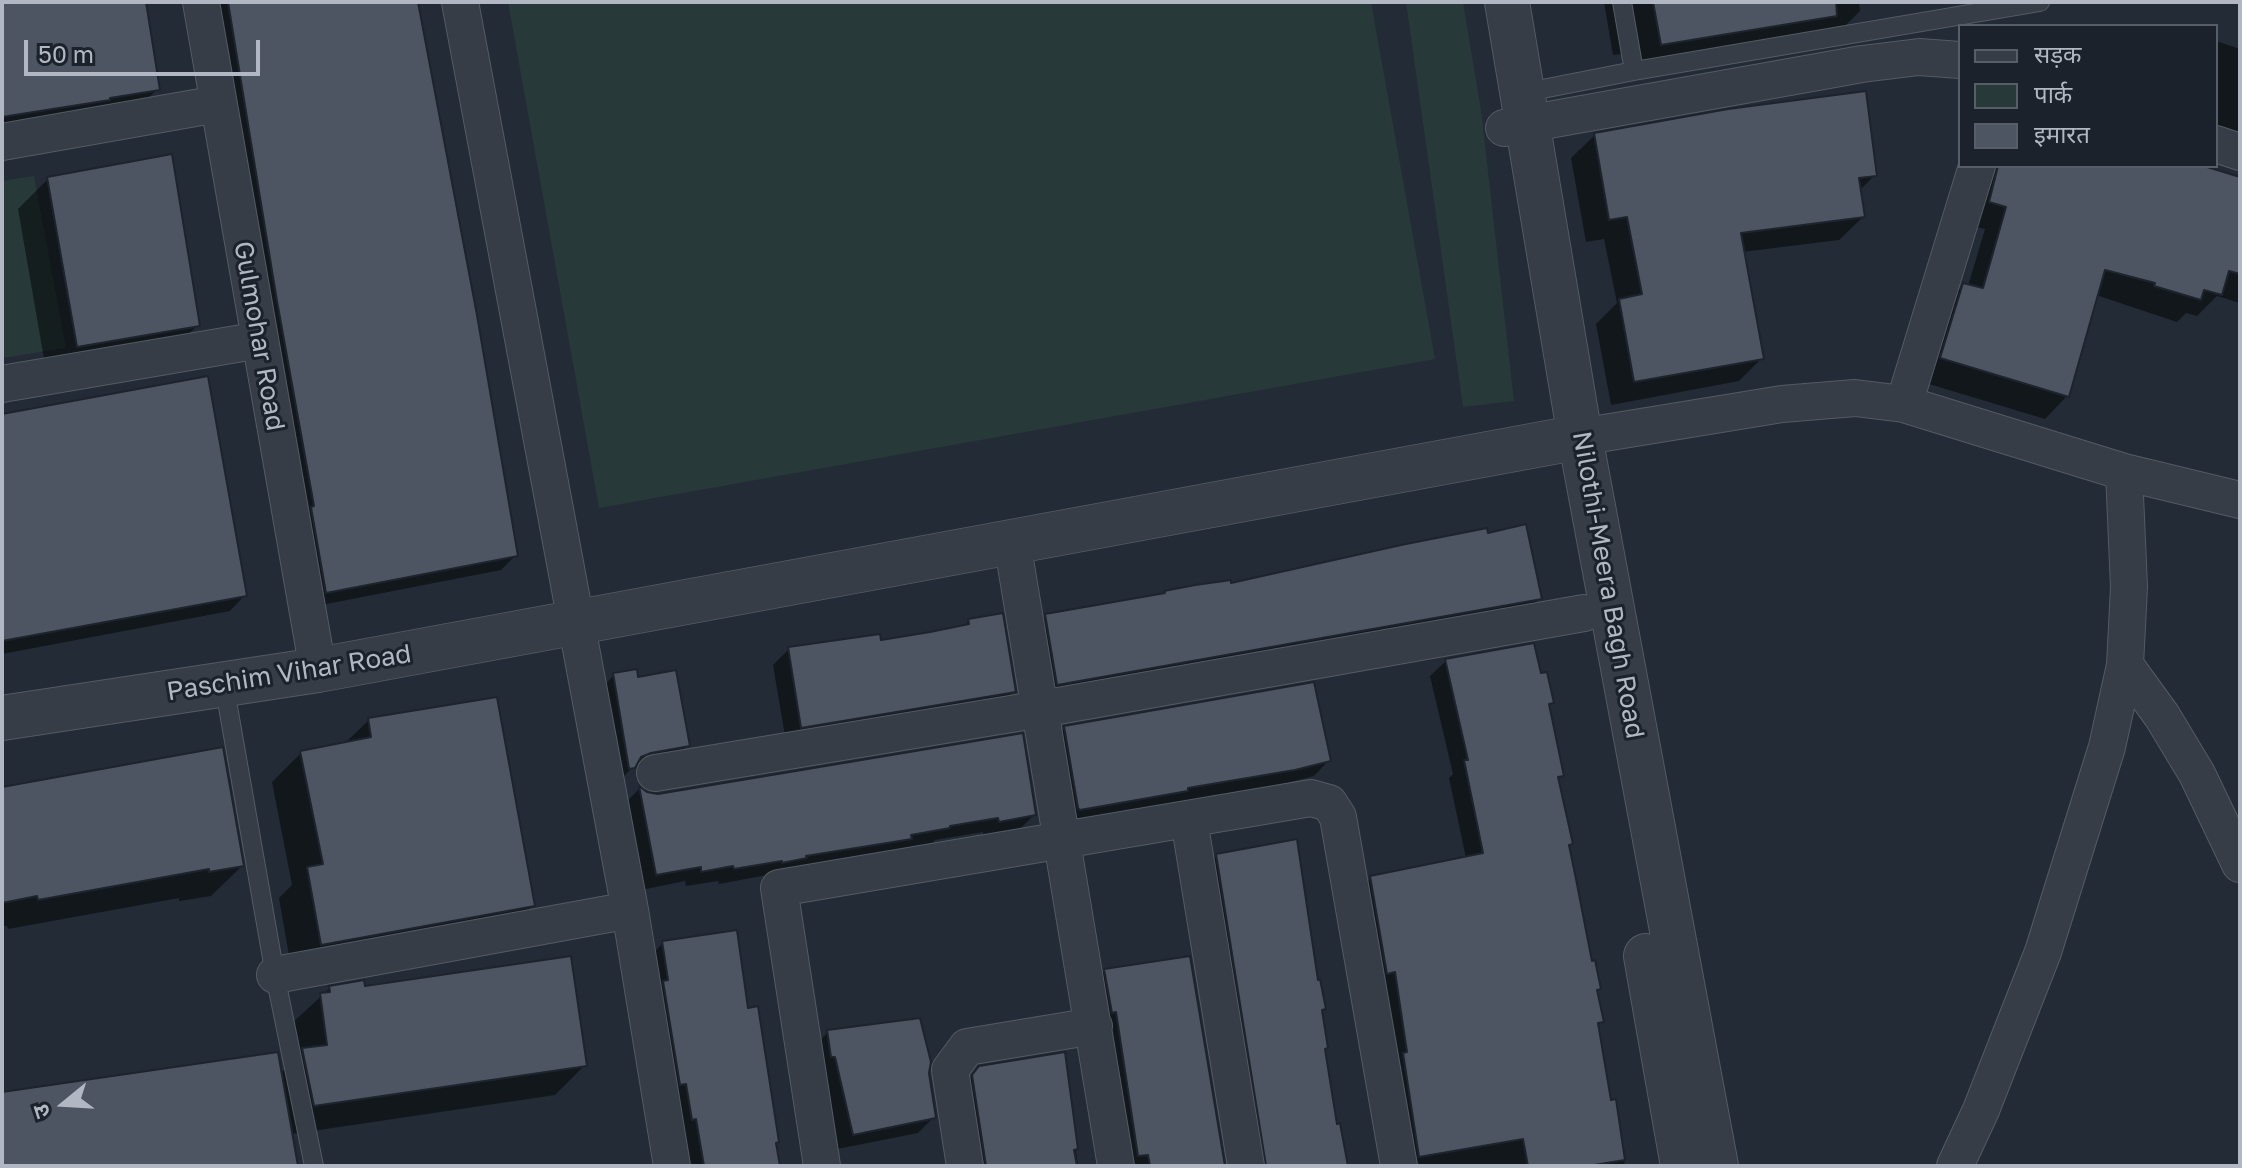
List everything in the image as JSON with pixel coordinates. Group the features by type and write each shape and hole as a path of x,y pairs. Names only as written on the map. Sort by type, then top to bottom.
{"street":[{"name":"Gulmohar Road","path":"201,2 318,670"},
{"path":"460,2 630,910 672,1166"},
{"name":"Nilothi-Meera Bagh Road","path":"1484,2 1518,115"},
{"name":"Nilothi-Meera Bagh Road","path":"1507,2 1518,115 1567,439 1716,1166"},
{"path":"1518,115 1862,64 1919,57 1958,60"},
{"path":"2,142 218,104"},
{"path":"2218,145 2240,152"},
{"path":"1904,404 1976,168"},
{"path":"2,384 260,340"},
{"path":"1567,439 1782,404 1855,398 1904,404 2124,472 2240,500"},
{"name":"Paschim Vihar Road","path":"2,718 318,670 1567,439"},
{"name":"Nilothi-Meera Bagh Road","path":"1567,439 1584,613 1683,1166"},
{"path":"1955,1166 1981,1110 2043,952 2107,747 2125,665 2129,587 2124,472"},
{"path":"1012,542 1116,1166"},
{"path":"655,773 1041,709 1584,613"},
{"path":"2125,665 2162,716 2197,774 2240,864"},
{"path":"822,1166 779,888 1311,798 1329,803 1338,817 1399,1166"},
{"path":"1189,820 1246,1166"},
{"path":"275,975 630,910"},
{"path":"965,1166 950,1070 967,1047 1094,1026"}],"lane":[{"path":"1622,2 1634,71"},
{"path":"1518,115 1634,71 2040,2"},
{"path":"224,684 275,975 314,1166"}],"green space":[{"path":"508,2 1371,2 1435,359 599,508"},
{"path":"1406,2 1463,2 1481,110 1514,401 1463,407"},
{"path":"34,176 66,348 2,358 2,181"}],"building":[{"path":"2,2 146,2 160,90 2,117"},
{"path":"228,2 418,2 477,315 518,556 326,593"},
{"path":"1653,2 1836,2 1837,16 1661,45"},
{"path":"1866,91 1877,176 1859,178 1865,217 1741,233 1764,359 1634,382 1619,299 1642,294 1627,217 1609,220 1594,133 1728,109"},
{"path":"172,154 200,326 77,347 47,177"},
{"path":"1998,168 2211,168 2240,177 2240,274 2229,271 2222,295 2204,290 2201,300 2154,286 2155,283 2105,270 2069,397 1940,358 1963,283 1983,288 2006,207 1989,202"},
{"path":"208,376 247,596 2,641 2,414"},
{"path":"1526,524 1542,599 1057,685 1045,614 1195,585 1231,580 1231,583 1401,545 1487,528 1488,533"},
{"path":"1003,613 1016,692 801,728 788,647 880,634 881,640 969,624 968,619"},
{"path":"1534,643 1541,673 1547,672 1554,703 1549,704 1564,776 1558,777 1573,844 1569,845 1592,961 1595,960 1601,989 1597,990 1604,1022 1598,1023 1611,1100 1616,1099 1625,1160 1588,1166 1528,1166 1523,1139 1419,1157 1403,1053 1407,1052 1395,972 1387,974 1370,876 1483,853 1464,760 1468,760 1445,659"},
{"path":"637,669 638,677 676,670 690,746 651,753 641,757 635,768 629,769 613,673"},
{"path":"1314,682 1331,761 1188,788 1188,791 1078,808 1064,726"},
{"path":"497,697 535,906 321,945 307,867 323,864 300,751 371,737 368,718"},
{"path":"1023,733 1036,815 950,826 911,835 912,839 806,856 782,863 734,869 733,866 701,872 701,867 656,875 639,786 647,792 658,794"},
{"path":"223,747 244,866 209,872 209,869 38,900 37,896 2,903 2,787"},
{"path":"1297,839 1318,980 1326,1009 1322,1010 1328,1048 1325,1049 1337,1124 1340,1123 1348,1166 1266,1166 1216,854"},
{"path":"737,930 748,1008 758,1006 780,1166 704,1166 686,1084 680,1085 663,981 668,980 662,941"},
{"path":"571,956 587,1066 314,1106 302,1048 327,1045 320,993 330,992 329,986 364,980 365,986"},
{"path":"1190,956 1225,1166 1150,1166 1148,1155 1138,1156 1116,1012 1112,1013 1104,969"},
{"path":"920,1018 931,1062 929,1073 936,1118 853,1135 835,1057 831,1057 827,1030"},
{"path":"278,1052 298,1166 2,1166 2,1092"},
{"path":"1065,1052 1078,1149 1074,1150 1077,1166 986,1166 972,1075 979,1066"}]}
